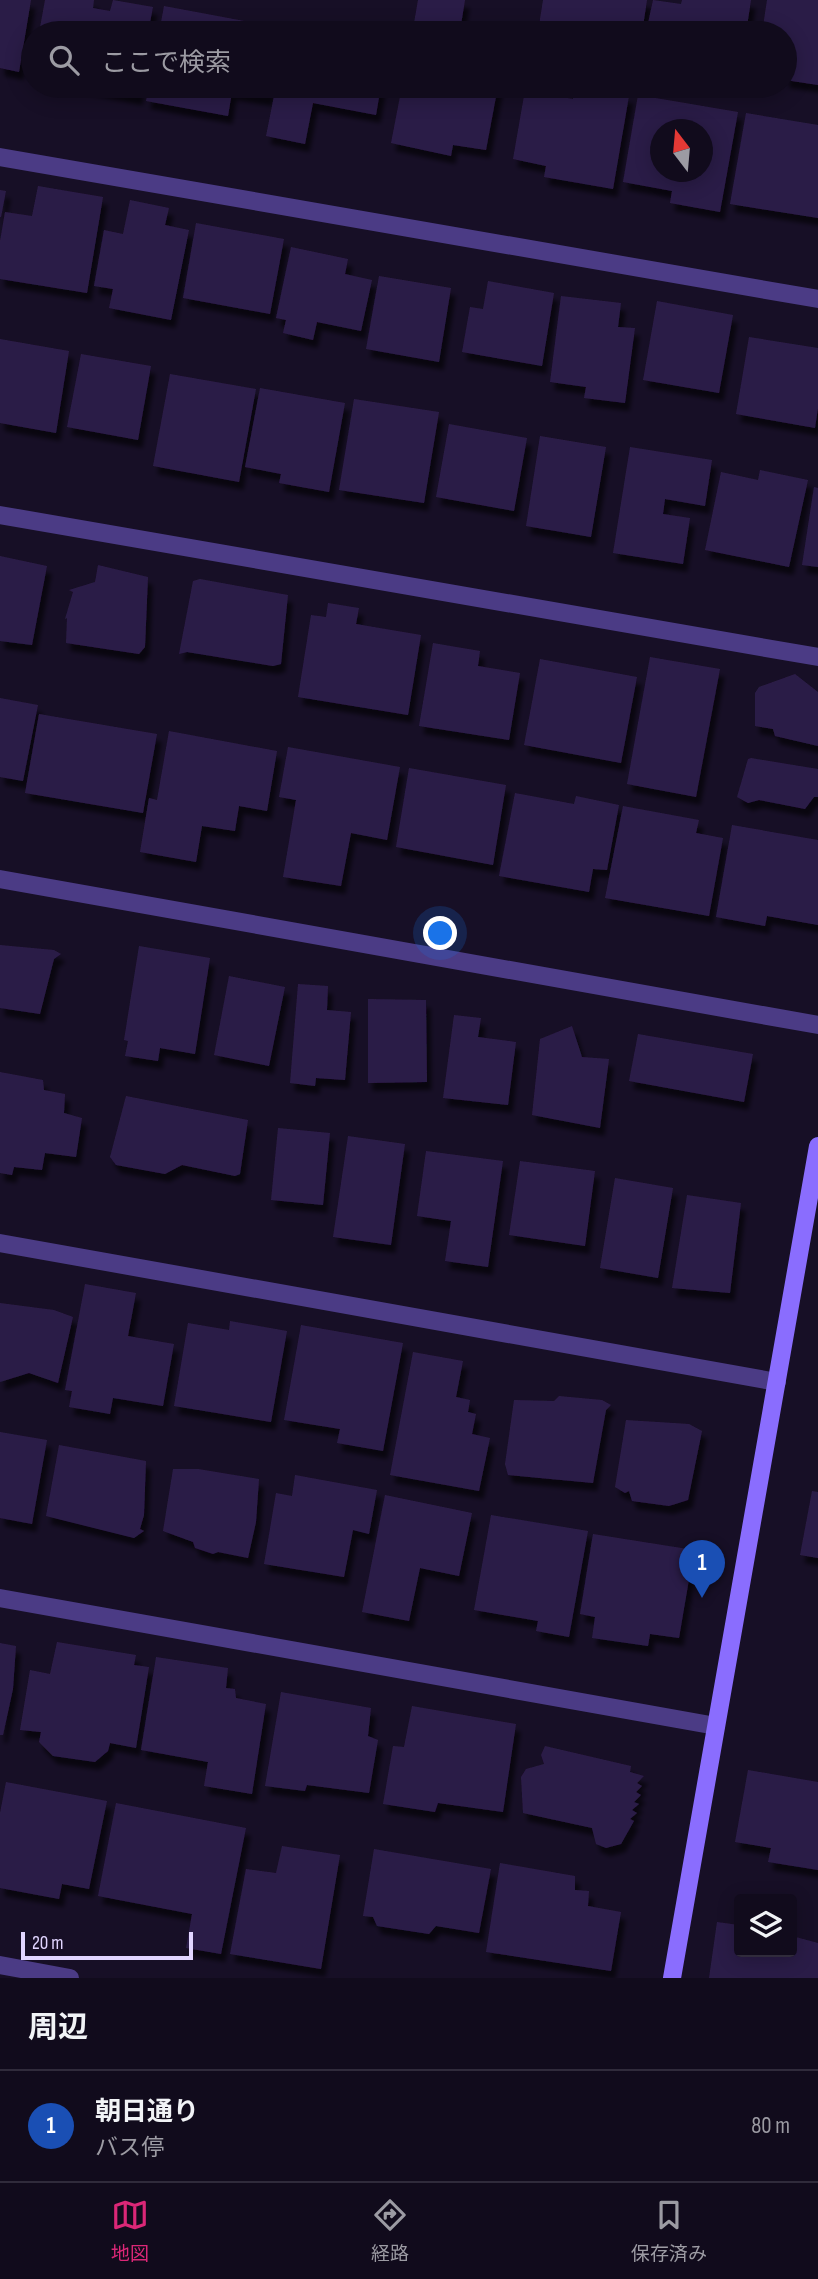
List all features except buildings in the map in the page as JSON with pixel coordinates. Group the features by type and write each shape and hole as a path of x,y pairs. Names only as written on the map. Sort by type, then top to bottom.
{"street":[{"path":"0,158 818,299"},
{"path":"0,514 818,657"},
{"path":"0,879 818,1025"},
{"path":"672,1978 818,1146"},
{"path":"0,1243 777,1382"},
{"path":"0,1598 716,1726"},
{"path":"0,1965 71,1978"}],"place":[{"name":"朝日通り","path":"702,1598"}]}
